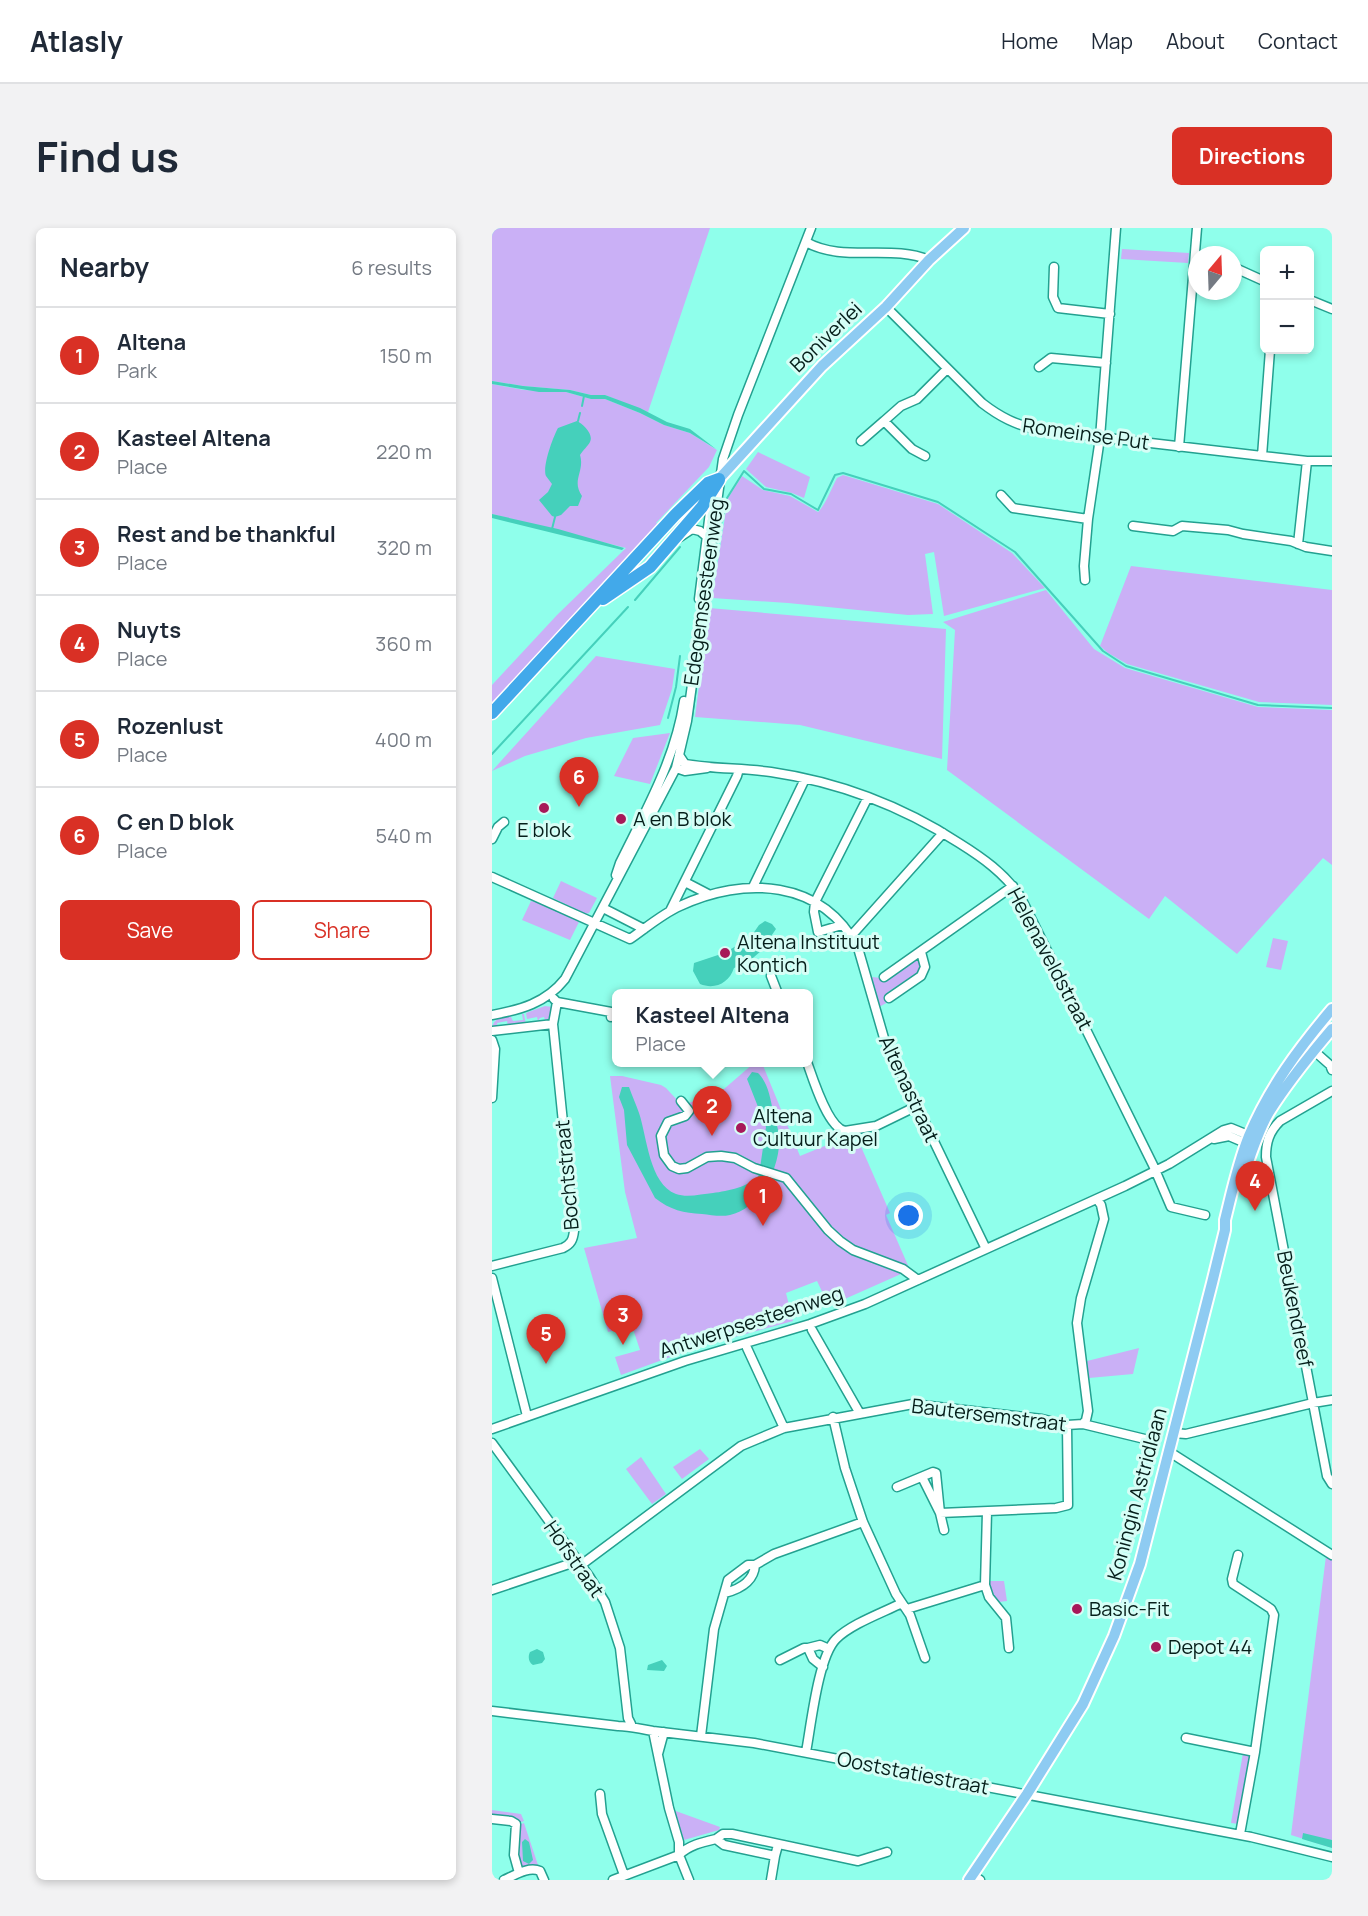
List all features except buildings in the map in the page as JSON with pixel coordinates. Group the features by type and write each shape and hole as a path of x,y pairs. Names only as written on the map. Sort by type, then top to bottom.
{"highway":[{"name":"Boniverlei","path":"595,603 650,567 702,507 714,481"},
{"name":"Boniverlei","path":"492,712 639,553 714,481"}],"main road":[{"name":"Boniverlei","path":"714,481 822,366 886,307 929,260 964,228"},
{"path":"1252,1141 1271,1090 1305,1041 1332,1009"},
{"path":"1252,1141 1288,1082 1332,1029"},
{"name":"Koningin Astridlaan","path":"974,1878 1083,1704 1114,1636 1140,1564 1225,1230 1231,1222 1252,1141"}],"street":[{"path":"714,481 811,228"},
{"path":"1085,580 1088,519 1100,438 1116,228"},
{"path":"1195,246 1197,228"},
{"path":"806,242 819,249 836,252 916,256 929,260"},
{"path":"1054,267 1053,297 1058,308 1110,314"},
{"path":"1242,271 1260,279"},
{"path":"1179,447 1191,300"},
{"path":"1314,302 1332,309"},
{"name":"Romeinse Put","path":"886,307 982,403 999,416 1018,426 1179,447 1307,461 1332,461"},
{"path":"1262,456 1270,354"},
{"path":"1039,367 1051,358 1106,363"},
{"path":"861,441 901,406 917,399 947,369"},
{"path":"884,421 912,449 925,456"},
{"path":"728,442 736,449 741,450 748,447"},
{"path":"1298,544 1307,461"},
{"name":"Edegemsesteenweg","path":"681,730 714,481"},
{"name":"Edegemsesteenweg","path":"615,886 620,863 675,754 681,730 710,560 714,481"},
{"path":"1000,495 1013,508 1088,519"},
{"path":"1133,526 1173,531 1182,526 1228,530 1332,551"},
{"name":"Boniverlei","path":"670,544 692,529 706,536"},
{"path":"675,754 673,764 676,768"},
{"name":"Helenaveldstraat","path":"675,754 685,764 773,773 840,787 907,813 943,832 991,864 1020,896 1171,1207 1205,1215"},
{"name":"Helenaveldstraat","path":"676,768 685,771 709,767"},
{"name":"Edegemsesteenweg","path":"492,1015 532,1005 550,993 567,976 676,768"},
{"path":"670,911 739,769"},
{"path":"753,887 805,779"},
{"path":"842,925 818,932 814,912 815,902 868,797"},
{"path":"492,839 498,827 504,822"},
{"path":"851,936 943,832"},
{"path":"492,877 595,924"},
{"path":"685,882 708,894"},
{"path":"884,977 1013,886"},
{"name":"Altenastraat","path":"595,924 630,939 670,911 708,894 753,887 788,891 815,902 842,925 851,936 867,974 884,1038 986,1249"},
{"path":"603,908 644,929"},
{"path":"889,998 921,976 925,967 921,952"},
{"path":"771,976 776,989"},
{"path":"550,993 557,1002 611,1012 611,1017"},
{"path":"492,1032 553,1024 557,1002"},
{"name":"Bochtstraat","path":"492,1266 563,1248 571,1243 573,1238 553,1024"},
{"path":"492,1040 495,1051 492,1098"},
{"path":"1305,1041 1332,1060"},
{"path":"1315,1049 1332,1070"},
{"path":"809,1067 830,1119 840,1130 848,1131 876,1126 917,1107"},
{"name":"Beukendreef","path":"1332,1091 1280,1121 1270,1134 1266,1157 1313,1403 1328,1476 1332,1484"},
{"path":"681,1101 689,1111 685,1116 668,1122 662,1136 664,1155 669,1163 676,1168 683,1169 707,1157 721,1156 735,1158 760,1170 786,1178 828,1230 840,1241 853,1250 903,1269 918,1280"},
{"name":"Antwerpsesteenweg","path":"492,1429 685,1360 810,1324 865,1304 986,1249 1099,1202 1210,1140 1220,1132 1231,1128 1252,1141"},
{"path":"1083,1424 1088,1411 1077,1323 1081,1298 1104,1219 1099,1202"},
{"path":"492,1278 527,1416"},
{"path":"812,1330 860,1412"},
{"path":"747,1348 784,1428"},
{"path":"1173,1433 1186,1434 1332,1400"},
{"name":"Bautersemstraat","path":"492,1590 580,1563 741,1446 784,1428 903,1404 921,1404 1042,1419 1067,1425 1083,1424 1153,1441"},
{"path":"833,1417 845,1468 862,1522 904,1606 925,1658"},
{"path":"940,1513 987,1512 1068,1505 1067,1425"},
{"name":"Hofstraat","path":"492,1443 580,1563 605,1602 620,1648 628,1718 631,1724"},
{"path":"1168,1451 1328,1552"},
{"path":"897,1487 933,1472 938,1475 940,1513 944,1530"},
{"path":"922,1477 940,1513"},
{"path":"987,1512 985,1585 989,1597 1006,1618 1009,1648"},
{"path":"701,1736 714,1629 729,1578 746,1566 755,1565 774,1554 862,1522"},
{"path":"1238,1556 1232,1579 1233,1584 1271,1610 1274,1615 1255,1752 1240,1834"},
{"path":"724,1593 733,1591 752,1578 755,1565"},
{"path":"806,1752 823,1666 829,1648 837,1639 846,1631 904,1606 985,1585"},
{"path":"780,1660 804,1648 820,1645 829,1648"},
{"path":"808,1648 813,1659 823,1666"},
{"name":"Ooststatiestraat","path":"492,1711 618,1726 631,1724 639,1729 754,1743 806,1752 1240,1834 1288,1844 1332,1857"},
{"path":"653,1731 680,1855 689,1880"},
{"path":"658,1754 664,1732"},
{"path":"1186,1738 1255,1752"},
{"path":"600,1794 602,1814 624,1875"},
{"path":"492,1819 511,1821 516,1824 514,1855 519,1873"},
{"path":"613,1880 680,1855 688,1847 716,1839 723,1834 858,1861 886,1852"},
{"path":"716,1839 724,1845 775,1856"},
{"path":"771,1880 778,1845"},
{"path":"504,1880 519,1873 538,1869 544,1880"}],"shaded area":[{"path":"492,228 710,228 648,412 605,395 492,381"},
{"path":"1122,249 1188,253 1188,263 1121,259"},
{"path":"492,381 605,395 640,408 667,422 690,429 716,449 690,433 664,425 605,399 591,399 566,392 539,392 492,384"},
{"path":"492,384 524,390 566,392 591,399 605,399 664,425 690,433 717,450 709,467 656,523 660,525 597,589 492,704 492,685 557,615 626,548 492,514"},
{"path":"577,421 587,430 591,439 580,455 578,485 582,496 578,506 570,506 561,515 555,517 539,500 548,492 552,484 545,472 547,459 558,428"},
{"path":"758,452 810,477 804,498 766,487 746,469"},
{"path":"843,475 938,504 1012,553 1045,588 944,616 934,552 925,554 933,614 908,615 712,598 728,498 742,476 763,490 790,496 818,512 837,478"},
{"path":"492,514 558,529 624,548 622,550 492,518"},
{"path":"1131,566 1332,590 1332,705 1259,702 1127,664 1108,653 1100,646"},
{"path":"1046,590 1094,649 1125,668 1258,707 1332,710 1332,865 1323,858 1237,954 1165,896 1149,919 947,770 955,630 943,622"},
{"path":"709,608 946,629 942,759 800,725 695,717"},
{"path":"596,656 675,669 672,689 660,725 586,738 525,756 492,771"},
{"path":"670,733 650,784 614,776 633,738"},
{"path":"561,881 597,898 589,913 585,914 553,898"},
{"path":"531,901 579,922 570,940 522,920"},
{"path":"765,921 776,929 761,951 747,963 734,968 729,978 721,984 706,986 700,984 693,971 694,963 724,953 750,938 759,925"},
{"path":"1273,938 1288,941 1281,970 1266,967"},
{"path":"917,959 921,962 921,971 888,992 887,996 890,1001 879,1007 872,977 881,978 886,982"},
{"path":"545,1006 553,1007 550,1018 545,1020 544,1017 540,1018 538,1021 537,1017 527,1019 526,1013"},
{"path":"522,1014 524,1014 526,1025 508,1026 507,1021 497,1023 498,1028 492,1027 501,1017 510,1015 513,1021 523,1020"},
{"path":"749,1067 764,1067 800,1156 849,1136 852,1145 859,1142 890,1213 886,1215 910,1270 829,1306 817,1281 786,1293 793,1321 698,1347 621,1375 615,1357 640,1350 632,1326 608,1332 584,1248 637,1238 625,1192 610,1076 622,1076 661,1085 678,1101 683,1097 689,1103 724,1089"},
{"path":"752,1072 758,1073 770,1095 779,1135 779,1149 767,1185 751,1204 741,1211 723,1216 683,1212 655,1198 627,1145 624,1110 619,1097 622,1087 629,1087 639,1113 650,1158 660,1180 667,1189 676,1194 694,1195 738,1188 750,1183 759,1175 766,1127 747,1079"},
{"path":"1139,1348 1133,1374 1089,1378 1087,1361"},
{"path":"700,1449 709,1459 682,1479 673,1467"},
{"path":"641,1457 666,1494 652,1504 626,1469"},
{"path":"1326,1556 1332,1560 1332,1848 1291,1835"},
{"path":"989,1581 1004,1581 1007,1601 999,1602 991,1595"},
{"path":"537,1649 543,1652 545,1659 542,1663 533,1665 529,1661 529,1654"},
{"path":"662,1660 667,1666 664,1671 647,1670 648,1665"},
{"path":"1243,1753 1251,1755 1239,1824 1231,1823"},
{"path":"492,1810 521,1814 524,1821 518,1823 492,1816"},
{"path":"673,1810 720,1827 719,1830 684,1840"},
{"path":"524,1823 538,1865 521,1868 517,1858 519,1825"},
{"path":"1303,1833 1332,1840 1332,1848 1302,1839"},
{"path":"525,1839 529,1842 533,1860 529,1864 523,1861 522,1842"}],"waterway":[{"path":"582,406 584,396"},
{"path":"578,421 580,413"},
{"path":"709,600 719,527 727,498 744,471 764,489 791,494 818,510 835,475 843,473 938,502 1015,552 1103,651 1126,666 1258,705 1332,708"},
{"path":"552,529 555,517"},
{"path":"635,600 680,547"},
{"path":"492,754 628,607"},
{"path":"692,718 707,609"},
{"path":"668,718 676,687 680,656"}],"place":[{"name":"C en D blok","path":"579,807"},
{"name":"E blok","path":"544,808"},
{"name":"A en B blok","path":"621,819"},
{"name":"Altena Instituut Kontich","path":"725,953"},
{"name":"Altena Cultuur Kapel","path":"741,1128"},
{"name":"Kasteel Altena","path":"712,1136"},
{"name":"Nuyts","path":"1255,1211"},
{"name":"Altena","path":"763,1226"},
{"name":"Rest and be thankful","path":"623,1345"},
{"name":"Rozenlust","path":"546,1364"},
{"name":"Basic-Fit","path":"1077,1609"},
{"name":"Depot 44","path":"1156,1647"}]}
